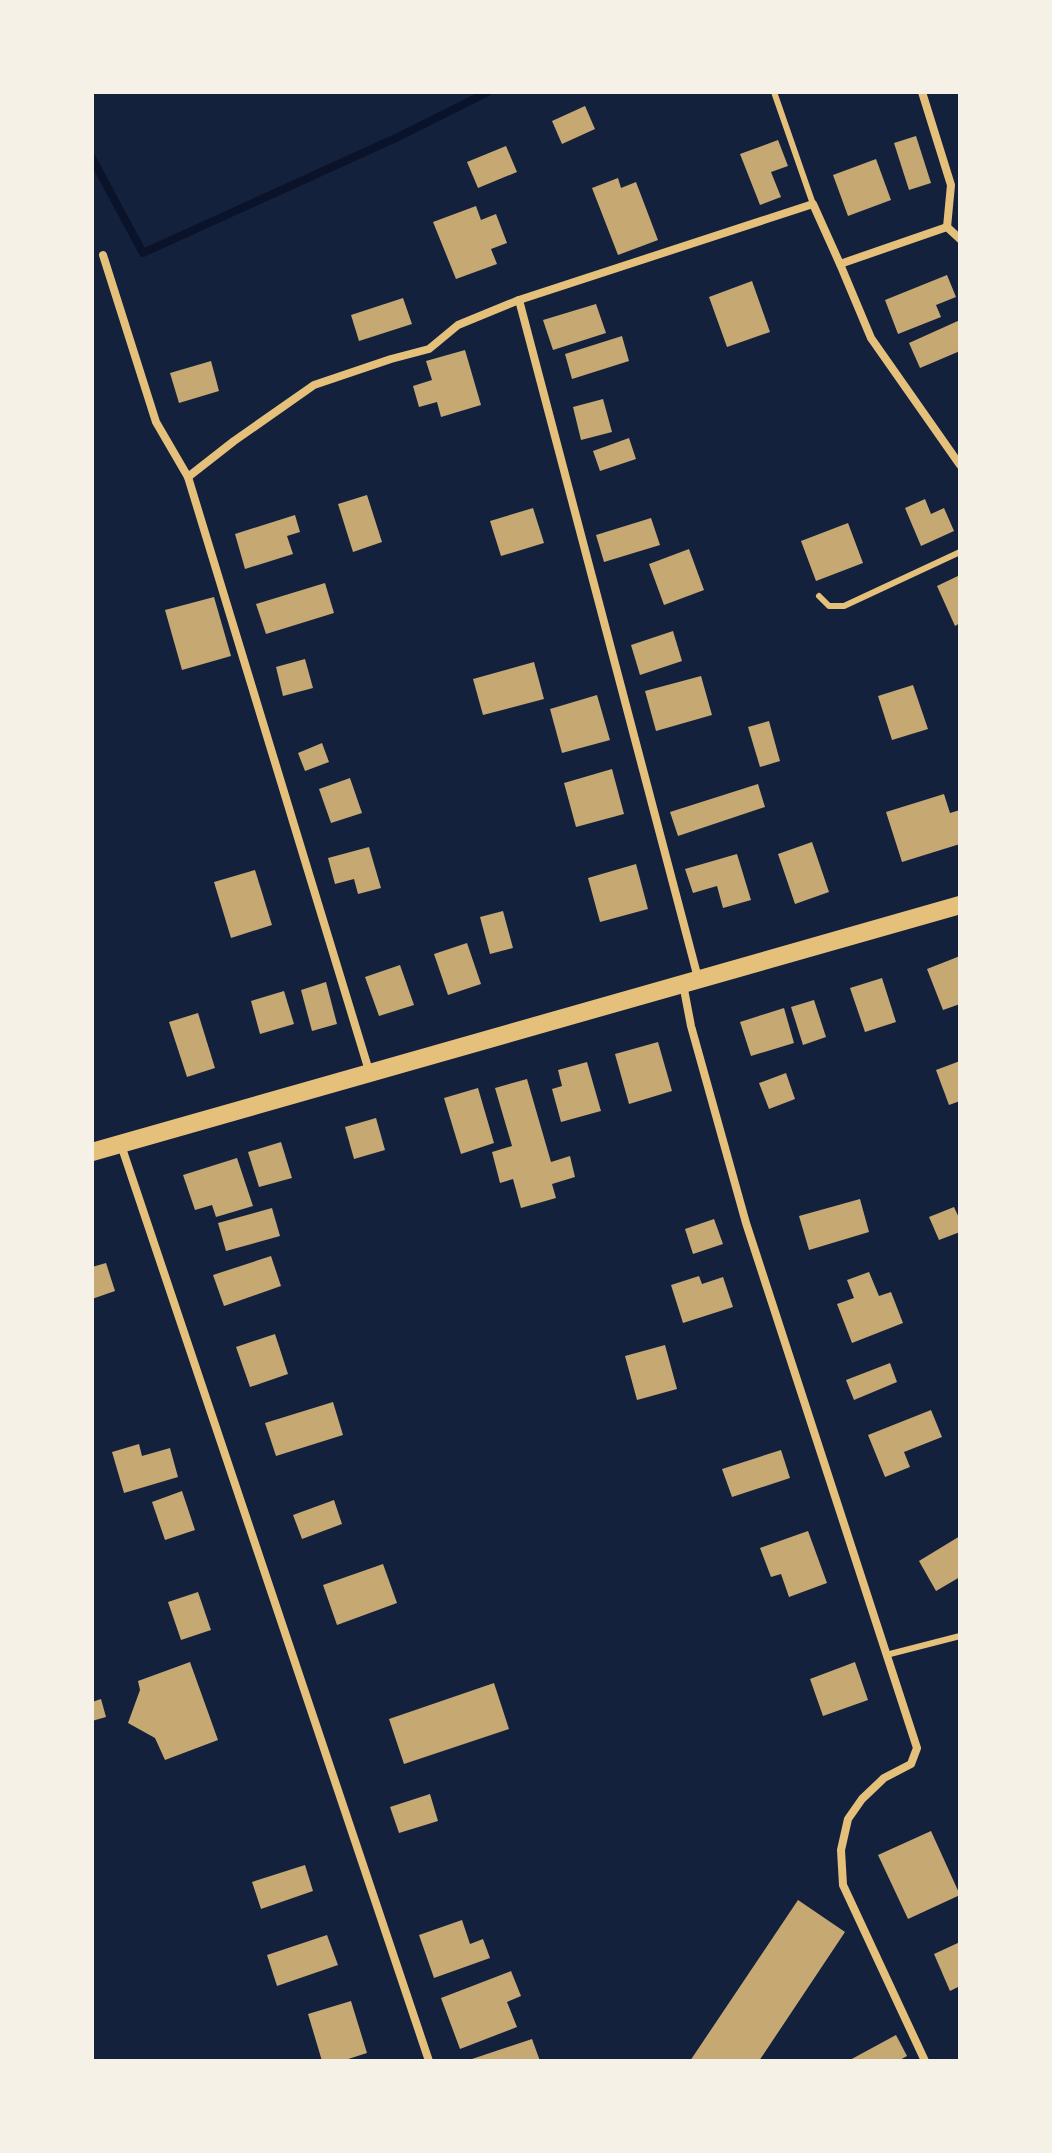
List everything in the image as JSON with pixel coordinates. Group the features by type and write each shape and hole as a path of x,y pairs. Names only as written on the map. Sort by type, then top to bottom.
{"highway":[{"path":"92,1152 960,905"}],"street":[{"path":"922,92 951,185 947,227"},
{"path":"188,477 314,385 429,349 458,325 519,300 813,204 871,338 960,465"},
{"path":"840,264 947,227"},
{"path":"947,227 960,239"},
{"path":"103,255 156,422 188,477 371,1074"},
{"path":"519,300 690,981 691,1026 746,1223 917,1748 911,1764 884,1778 862,1799 848,1819 841,1850 843,1885 925,2061"},
{"path":"121,1144 429,2061"}],"lane":[{"path":"774,92 813,204"},
{"path":"819,596 829,606 844,606 960,552"},
{"path":"886,1655 960,1636"}],"building":[{"path":"585,106 595,129 562,144 552,121"},
{"path":"916,136 931,183 909,190 894,143"},
{"path":"778,140 788,166 771,172 781,197 760,205 740,154"},
{"path":"506,146 517,172 478,188 467,162"},
{"path":"876,159 891,200 848,216 833,175"},
{"path":"618,178 621,188 636,182 658,240 618,255 592,188"},
{"path":"476,206 481,220 496,214 507,243 491,249 497,264 456,279 433,222"},
{"path":"947,275 956,297 936,305 941,317 898,334 885,300"},
{"path":"752,281 770,332 727,347 709,297"},
{"path":"403,298 412,324 359,341 351,315"},
{"path":"596,304 606,333 553,350 543,320"},
{"path":"960,320 960,351 920,368 909,343"},
{"path":"622,336 629,361 572,379 565,354"},
{"path":"465,350 481,405 441,417 437,402 419,407 413,386 432,380 426,361"},
{"path":"211,361 219,391 179,403 170,373"},
{"path":"603,399 612,432 581,440 573,407"},
{"path":"629,438 636,459 600,471 593,451"},
{"path":"367,495 382,542 353,552 338,504"},
{"path":"925,499 931,514 944,508 954,531 921,546 905,508"},
{"path":"533,508 544,543 501,556 490,521"},
{"path":"295,515 300,532 287,536 293,554 245,569 235,534"},
{"path":"651,518 660,545 604,562 596,535"},
{"path":"848,523 863,563 816,581 801,541"},
{"path":"689,549 704,590 664,605 649,564"},
{"path":"960,575 960,623 955,626 937,586"},
{"path":"325,583 334,613 266,634 256,604"},
{"path":"214,597 231,656 182,670 165,610"},
{"path":"673,631 682,661 640,675 631,645"},
{"path":"305,659 313,688 283,696 276,667"},
{"path":"534,662 544,699 483,715 473,679"},
{"path":"701,676 712,715 656,731 645,691"},
{"path":"913,685 928,729 892,740 878,696"},
{"path":"597,695 610,740 562,753 550,709"},
{"path":"769,721 780,761 760,767 748,727"},
{"path":"322,743 329,762 305,771 298,753"},
{"path":"612,769 624,814 576,827 564,783"},
{"path":"350,778 362,813 331,823 319,789"},
{"path":"758,784 765,807 678,836 670,812"},
{"path":"944,794 950,813 960,810 960,844 902,862 886,812"},
{"path":"812,842 829,892 795,904 778,854"},
{"path":"369,847 381,888 358,894 354,879 335,884 328,858"},
{"path":"737,854 751,900 723,908 717,886 693,893 685,869"},
{"path":"636,864 648,909 600,922 588,878"},
{"path":"255,870 272,925 231,938 214,882"},
{"path":"503,911 513,948 490,954 480,917"},
{"path":"467,943 481,984 448,995 434,954"},
{"path":"960,956 960,1004 943,1010 927,969"},
{"path":"400,965 414,1005 379,1016 365,977"},
{"path":"882,978 896,1022 865,1032 850,988"},
{"path":"326,982 337,1024 312,1031 301,990"},
{"path":"284,991 294,1024 260,1034 251,1001"},
{"path":"814,1000 826,1037 803,1045 791,1007"},
{"path":"784,1008 794,1043 751,1056 740,1022"},
{"path":"198,1013 215,1068 187,1077 169,1022"},
{"path":"658,1042 672,1091 629,1104 615,1054"},
{"path":"960,1061 960,1101 949,1105 936,1070"},
{"path":"587,1062 601,1111 561,1122 552,1089 562,1086 558,1070"},
{"path":"786,1073 795,1099 769,1109 759,1083"},
{"path":"527,1079 551,1162 570,1156 575,1177 552,1184 556,1198 521,1208 513,1179 500,1183 492,1152 512,1146 495,1088"},
{"path":"478,1088 494,1143 461,1154 444,1098"},
{"path":"376,1118 385,1150 354,1159 345,1127"},
{"path":"281,1142 292,1178 259,1187 248,1152"},
{"path":"237,1158 253,1206 216,1217 212,1205 195,1210 183,1175"},
{"path":"860,1199 869,1232 809,1250 799,1216"},
{"path":"954,1207 960,1220 960,1232 939,1240 929,1217"},
{"path":"272,1208 280,1236 226,1251 218,1223"},
{"path":"714,1219 723,1244 693,1254 685,1229"},
{"path":"271,1256 281,1286 224,1306 213,1275"},
{"path":"106,1263 115,1291 92,1299 92,1267"},
{"path":"869,1272 879,1296 891,1292 903,1323 852,1343 837,1304 854,1298 847,1280"},
{"path":"699,1276 702,1284 723,1277 733,1307 683,1323 671,1285"},
{"path":"275,1334 288,1374 250,1387 236,1347"},
{"path":"665,1345 677,1389 637,1400 625,1356"},
{"path":"890,1363 897,1382 854,1400 846,1380"},
{"path":"333,1402 343,1435 276,1456 265,1423"},
{"path":"931,1410 942,1437 904,1452 910,1467 885,1477 868,1435"},
{"path":"139,1444 142,1456 170,1448 178,1477 124,1493 112,1452"},
{"path":"781,1450 790,1478 732,1497 722,1469"},
{"path":"182,1491 195,1530 165,1540 152,1502"},
{"path":"334,1500 342,1524 302,1539 293,1515"},
{"path":"808,1531 827,1583 789,1597 781,1574 771,1577 760,1548"},
{"path":"960,1536 960,1577 936,1591 919,1561"},
{"path":"383,1564 397,1603 337,1625 323,1585"},
{"path":"198,1592 211,1630 181,1640 168,1602"},
{"path":"190,1662 218,1740 165,1760 155,1738 128,1723 140,1690 138,1681"},
{"path":"855,1662 868,1700 823,1716 810,1679"},
{"path":"494,1683 509,1729 404,1764 389,1719"},
{"path":"101,1699 106,1717 92,1721 92,1702"},
{"path":"430,1794 438,1821 399,1833 390,1807"},
{"path":"931,1831 960,1895 908,1919 878,1855"},
{"path":"305,1865 313,1891 261,1909 252,1882"},
{"path":"798,1900 845,1932 759,2061 690,2061"},
{"path":"462,1920 470,1944 483,1939 490,1958 434,1978 419,1935"},
{"path":"327,1935 338,1965 277,1986 267,1955"},
{"path":"960,1942 960,1986 950,1991 934,1954"},
{"path":"511,1971 521,1996 507,2002 517,2027 460,2049 441,1998"},
{"path":"351,2001 367,2053 342,2061 322,2061 308,2014"},
{"path":"896,2035 907,2056 898,2061 848,2061"},
{"path":"532,2039 540,2061 469,2061 469,2060"}],"waterway":[{"path":"92,158 143,253 398,137 488,92"}]}
